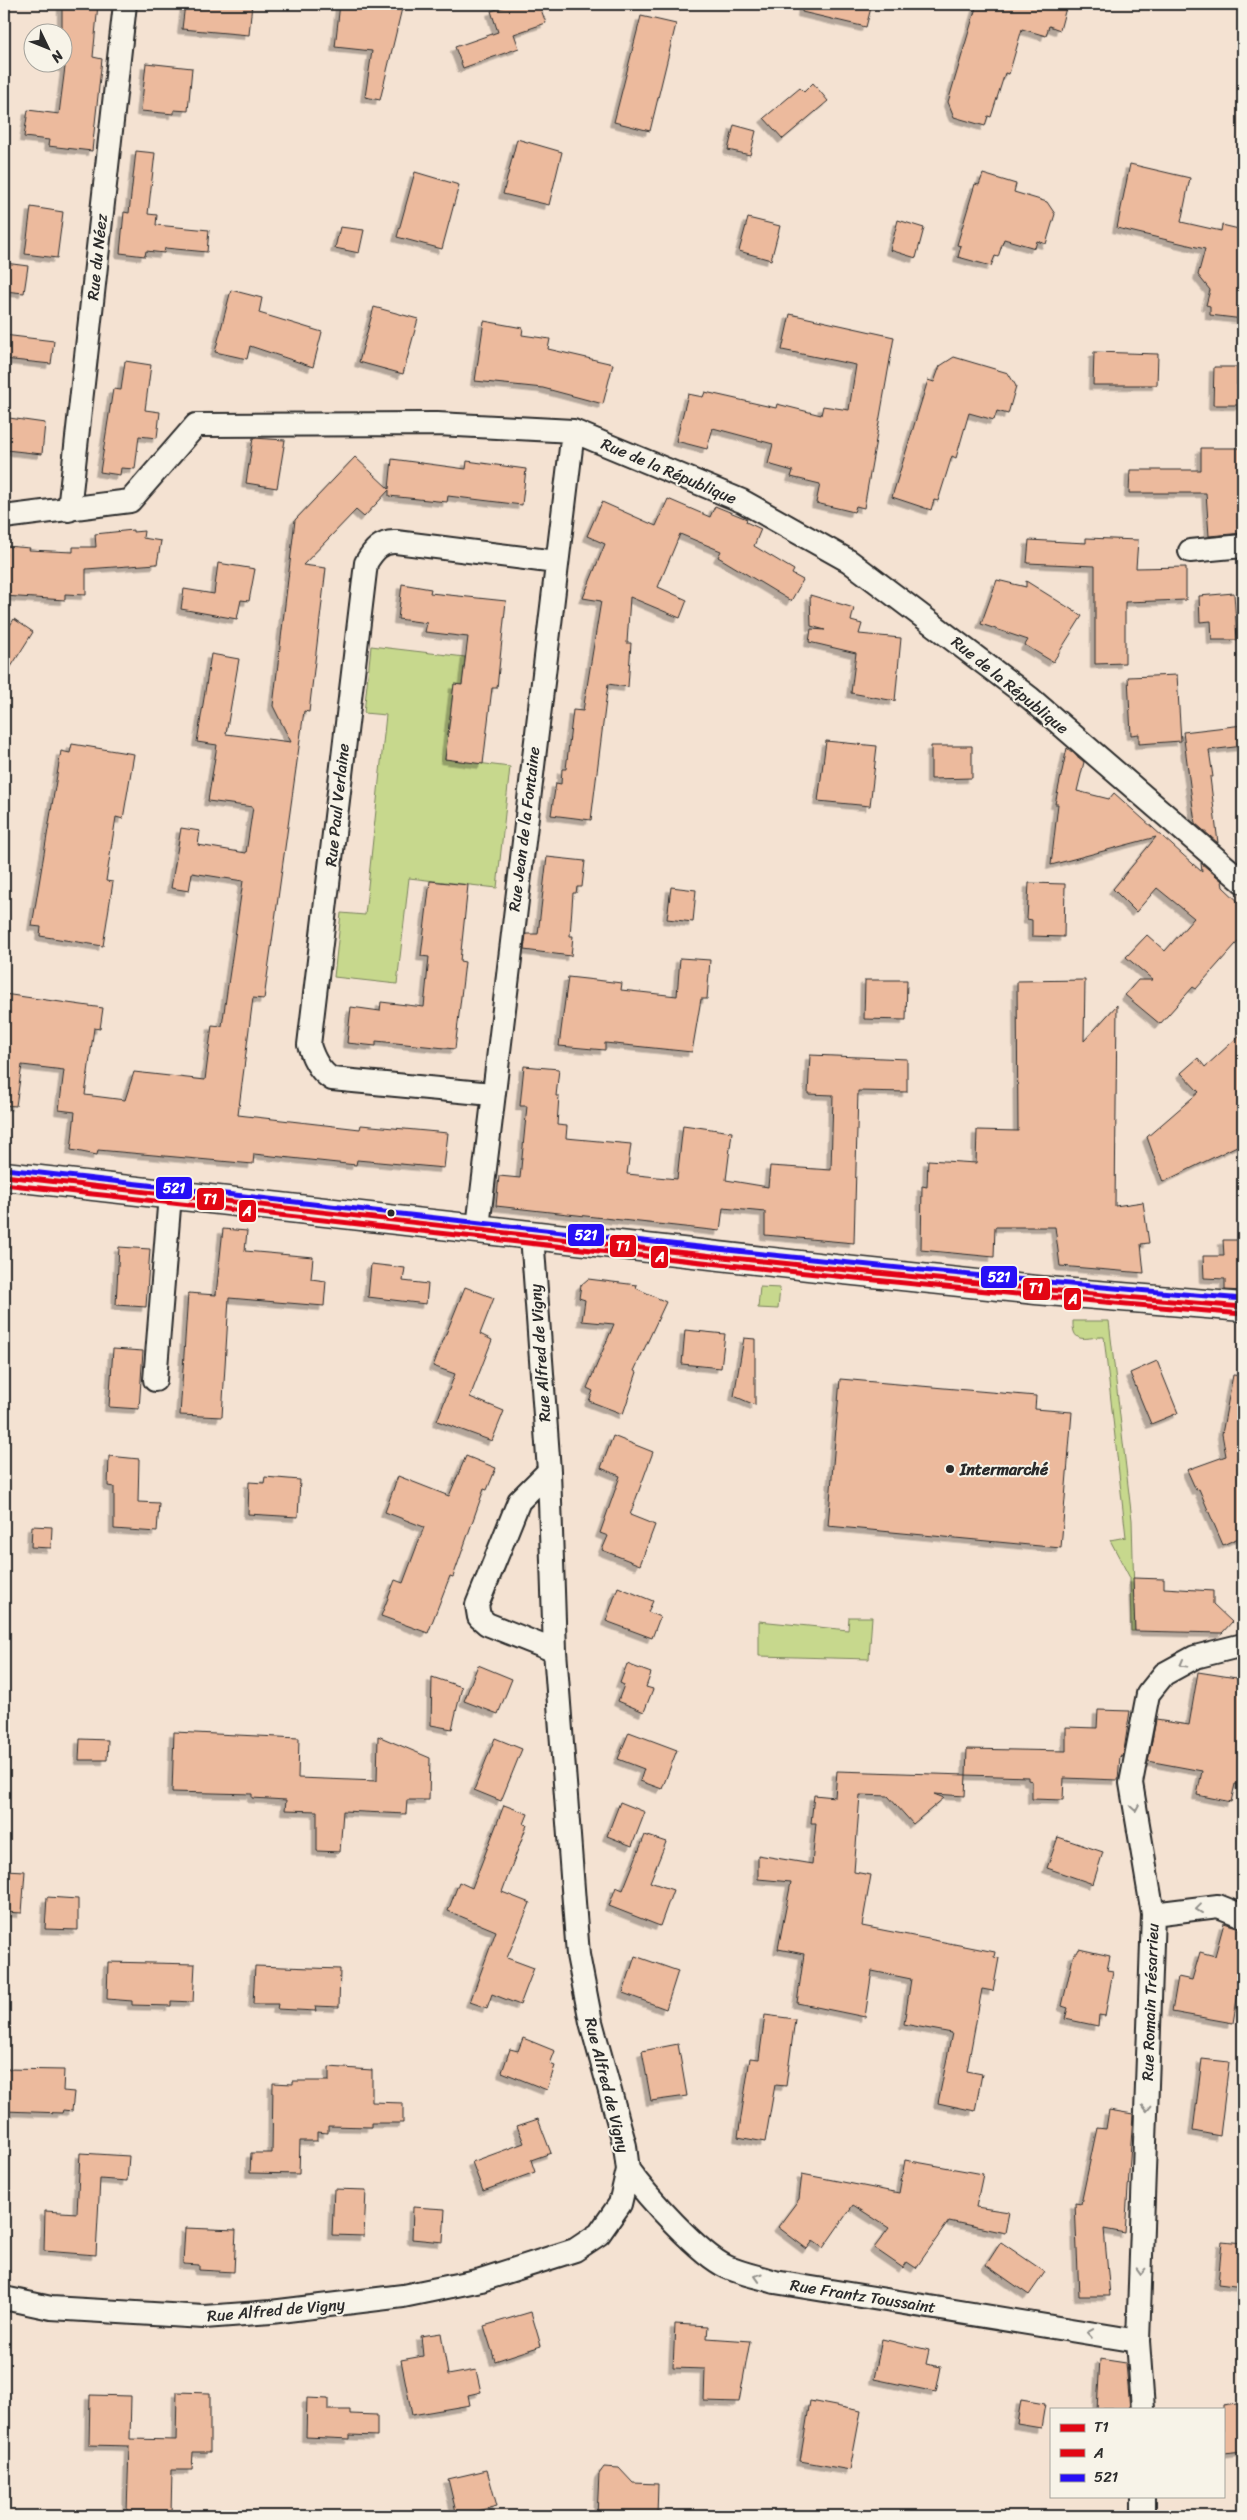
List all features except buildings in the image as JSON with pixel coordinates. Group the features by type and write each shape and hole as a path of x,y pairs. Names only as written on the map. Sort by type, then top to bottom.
{"street":[{"name":"Rue du Néez","path":"69,510 125,4"},
{"name":"Rue de la République","path":"4,517 130,502 196,425 437,424 573,431 742,501 849,561 1030,698 1243,882"},
{"name":"Rue Jean de la Fontaine","path":"478,1228 492,1094 573,431"},
{"name":"Rue Paul Verlaine","path":"492,1094 332,1079 318,1065 310,1050 309,1045 347,711 366,563 373,552 385,542 556,562"},
{"path":"1190,551 1243,546"},
{"path":"4,1176 1036,1290 1243,1307"},
{"path":"155,1380 170,1195"},
{"name":"Rue Alfred de Vigny","path":"4,2298 52,2308 204,2318 375,2300 481,2280 575,2250 599,2234 620,2204 628,2170 625,2146 591,2022 578,1954 555,1650 549,1471 532,1235"},
{"path":"549,1471 519,1501 477,1604 479,1617 487,1624 555,1650"},
{"name":"Rue Romain Trésarrieu","path":"1143,2408 1138,2341 1153,1914 1130,1783 1148,1694 1164,1674 1194,1657 1236,1647"},
{"path":"1153,1914 1218,1906 1243,1916"},
{"name":"Rue Frantz Toussaint","path":"628,2170 640,2186 700,2248 726,2267 775,2282 1138,2341"},
{"path":"1143,2498 1143,2516"}],"green space":[{"path":"371,646 465,657 462,685 454,684 445,759 510,767 497,888 409,878 397,984 334,977 341,913 365,915 386,715 364,713"},
{"path":"760,1287 780,1288 778,1309 758,1308"},
{"path":"1073,1321 1109,1321 1132,1520 1135,1631 1131,1631 1130,1578 1110,1540 1126,1537 1104,1337 1078,1337 1073,1329"},
{"path":"849,1617 872,1617 869,1659 759,1656 759,1621 848,1630"}],"transit line":[{"name":"521","path":"5,1169 778,1255 1088,1286 1243,1299"},
{"name":"T1","path":"4,1176 778,1263 1243,1307"},
{"name":"A","path":"4,1184 777,1270 1087,1301 1242,1314"}],"place":[{"name":"Intermarché","path":"950,1469"}]}
